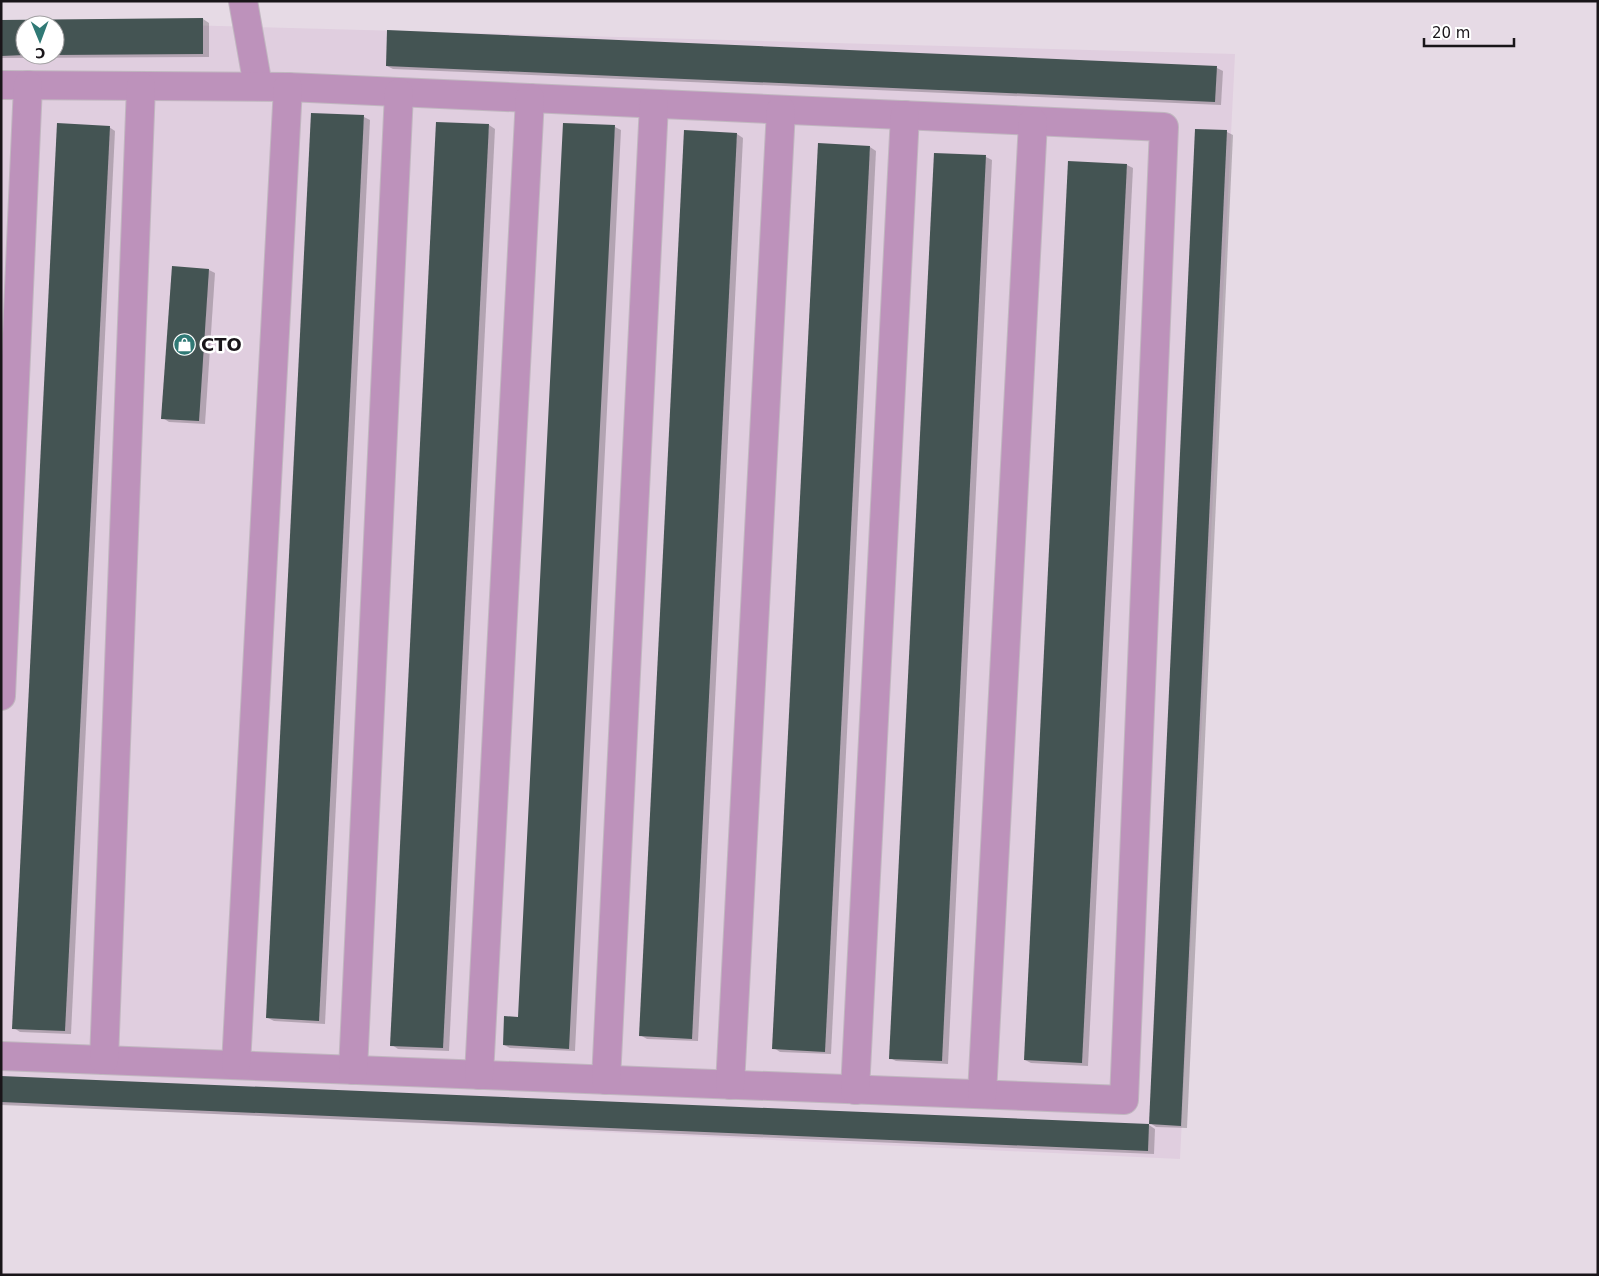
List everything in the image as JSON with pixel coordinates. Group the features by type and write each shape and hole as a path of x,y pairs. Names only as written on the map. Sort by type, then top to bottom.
{"lane":[{"path":"243,1 258,86"},
{"path":"1,696 14,85 288,87 1164,127 1124,1100 1,1056"},
{"path":"104,1060 141,86"},
{"path":"236,1066 288,87"},
{"path":"354,1070 399,93"},
{"path":"479,1075 530,98"},
{"path":"606,1080 654,104"},
{"path":"730,1085 781,110"},
{"path":"855,1090 905,115"},
{"path":"982,1094 1033,122"}],"shaded area":[{"path":"1,20 15,20 15,65 65,65 65,22 1235,54 1180,1159 1,1104"}],"building":[{"path":"203,18 203,54 65,55 65,19"},
{"path":"1,20 15,20 15,55 1,56"},
{"path":"387,30 1217,66 1215,102 386,66"},
{"path":"311,113 364,115 319,1021 266,1018"},
{"path":"436,122 489,124 443,1048 390,1046"},
{"path":"57,123 110,126 65,1031 12,1029"},
{"path":"563,123 615,125 569,1049 503,1045 504,1016 518,1017"},
{"path":"1195,129 1227,130 1181,1126 1149,1124"},
{"path":"684,130 737,133 692,1039 639,1036"},
{"path":"818,143 870,146 825,1052 772,1049"},
{"path":"934,153 986,155 942,1061 889,1059"},
{"path":"1068,161 1127,164 1082,1063 1024,1060"},
{"name":"СТО","path":"172,266 209,269 199,421 161,419"},
{"path":"1,1076 1149,1124 1148,1151 1,1102"}],"place":[{"name":"СТО","path":"185,344"}]}
